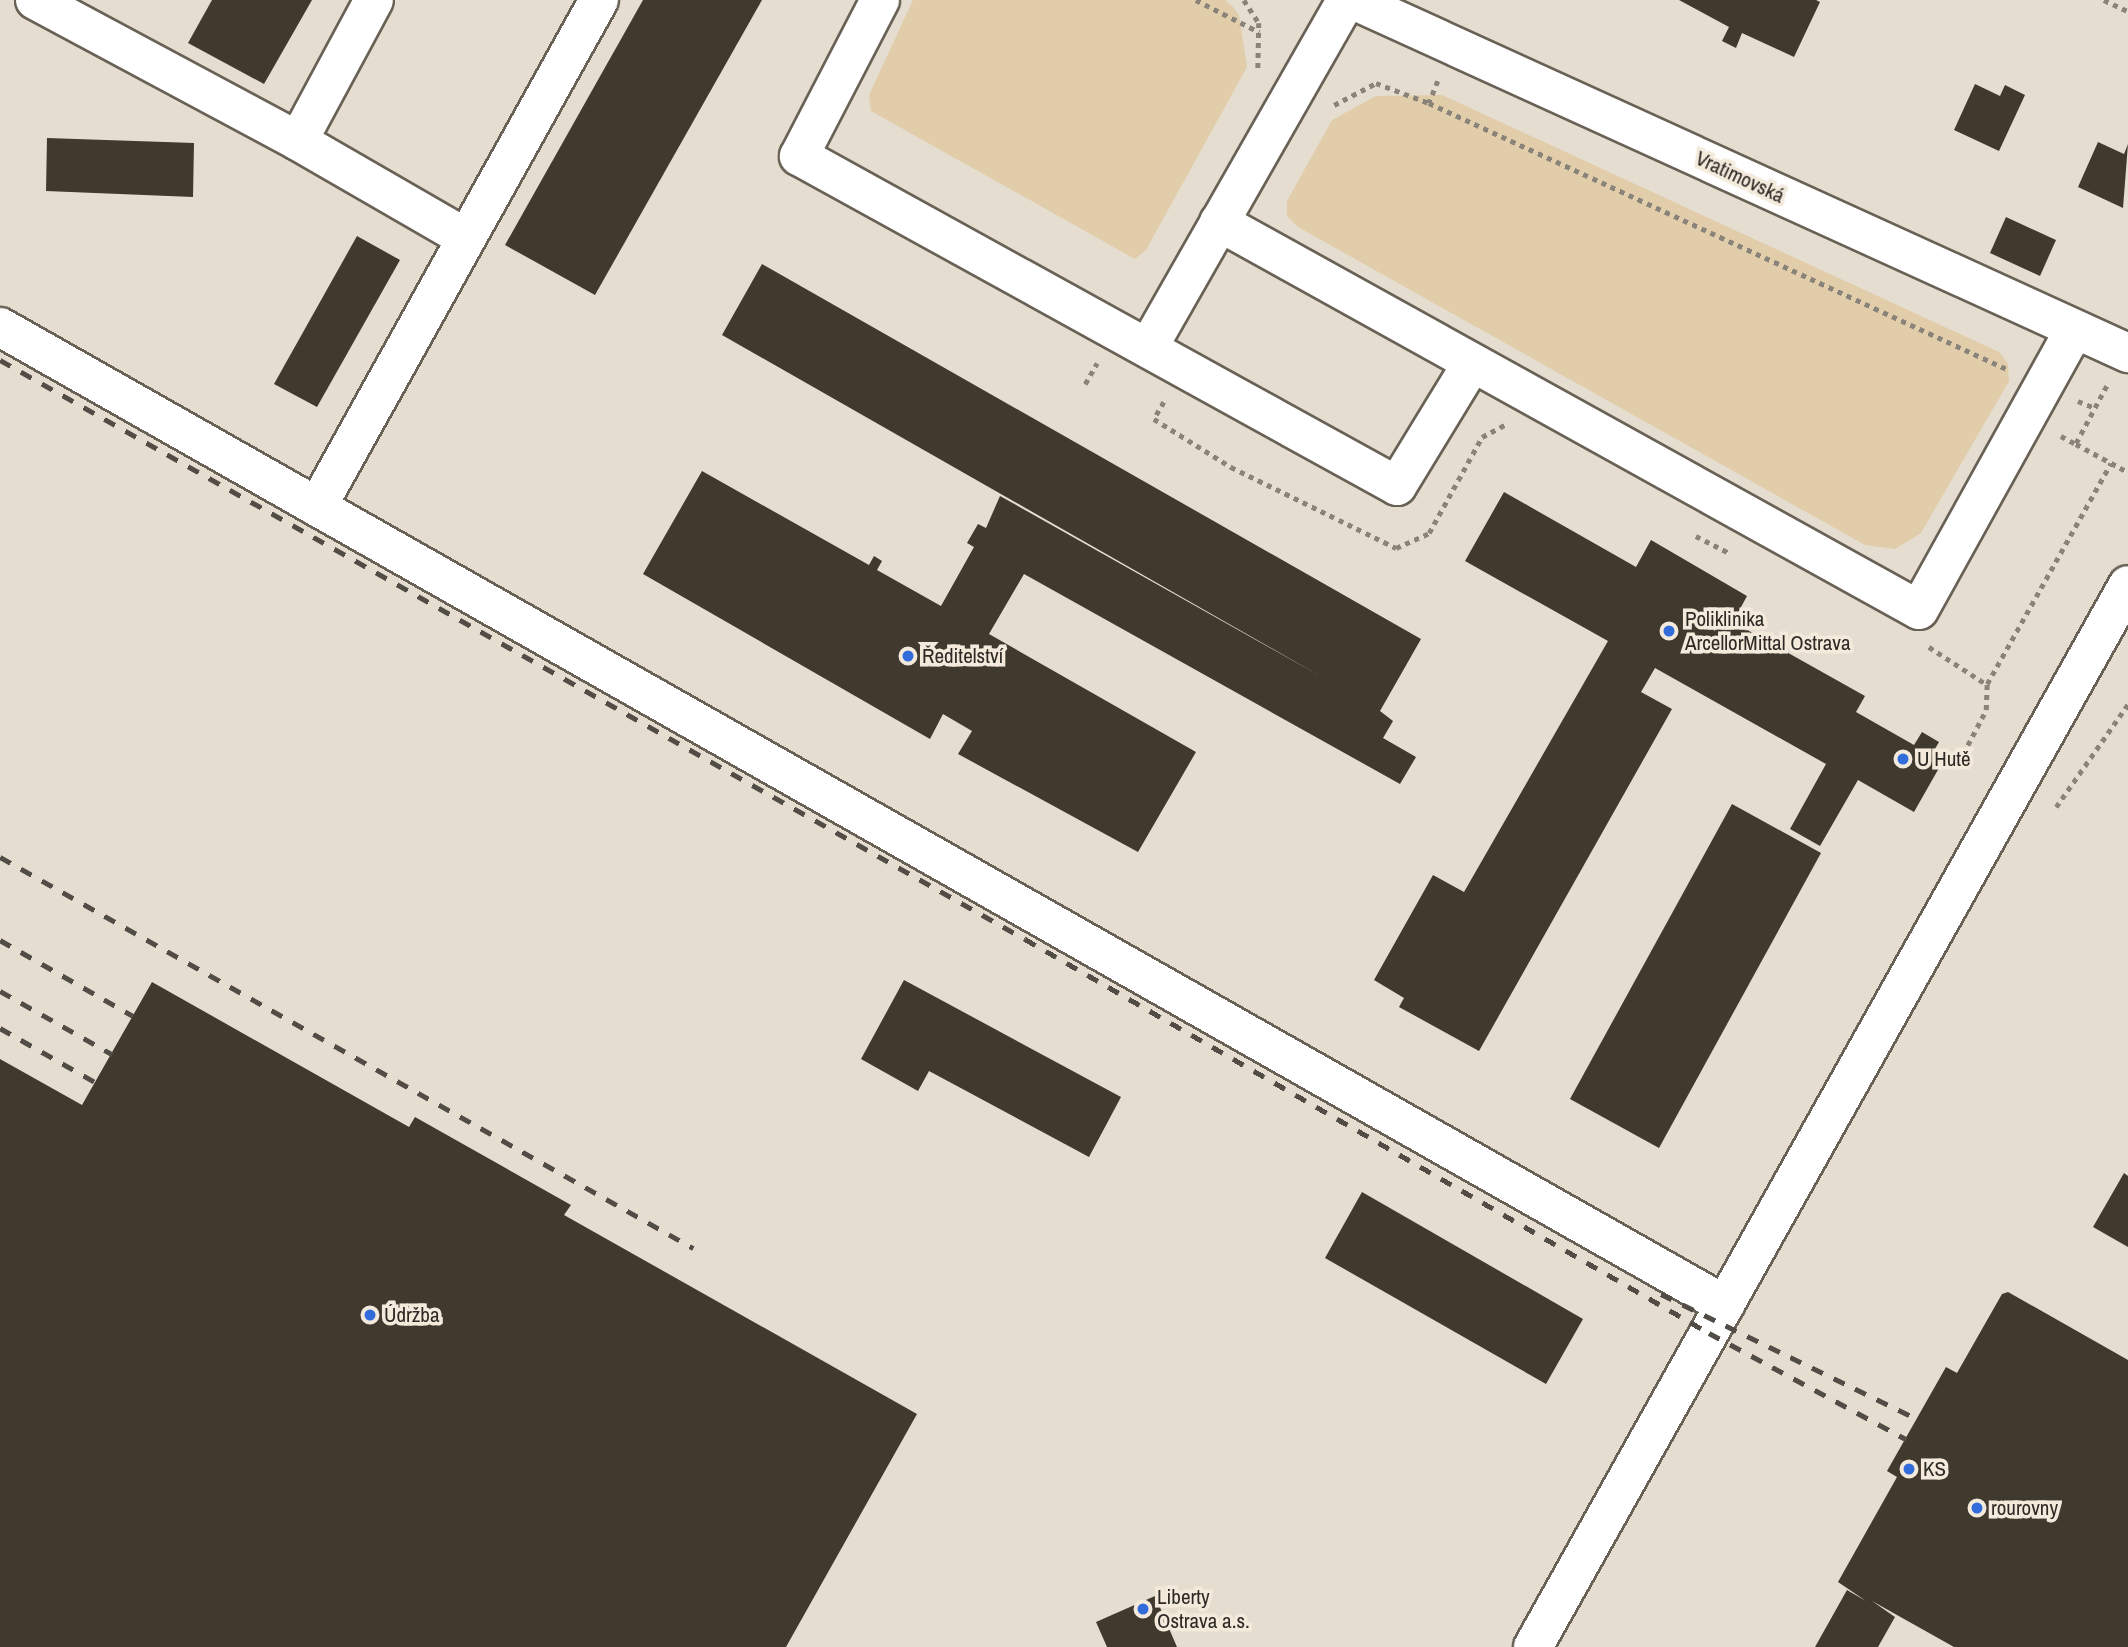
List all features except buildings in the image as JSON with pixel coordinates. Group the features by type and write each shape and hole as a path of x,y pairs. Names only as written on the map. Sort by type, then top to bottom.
{"street":[{"path":"35,0 298,141 466,238"},
{"path":"298,141 374,0"},
{"path":"317,507 598,0"},
{"path":"880,0 799,156 1149,346 1397,486 1472,363"},
{"path":"1149,346 1346,0"},
{"name":"Vratimovská","path":"1353,0 2126,353"},
{"path":"1219,222 1919,610 2075,329"},
{"path":"0,327 1725,1306"},
{"path":"1533,1647 2128,585"}],"path":[{"path":"1196,0 1259,32"},
{"path":"2104,0 2128,12"},
{"path":"1429,103 1452,45"},
{"path":"1327,111 1346,95 1376,83 1429,103 2095,408"},
{"path":"2076,444 2126,353"},
{"path":"1154,419 1231,467 1396,548 1429,533 1482,437 1507,424 1519,430"},
{"path":"2050,430 2128,472"},
{"path":"1963,754 1986,710 1986,684 2111,463"},
{"path":"1691,532 1735,556"},
{"path":"1916,639 1986,684"},
{"path":"2056,807 2128,704"}],"shaded area":[{"path":"913,0 1225,0 1233,7 1239,15 1247,67 1146,250 1135,259 871,111 869,95"},
{"path":"1442,95 1999,352 2008,364 2009,381 1921,533 1895,549 1865,545 1298,227 1287,216 1287,201 1332,120 1376,96"}],"railway":[{"path":"0,360 1025,939 1709,1333 1906,1439"},
{"path":"0,857 693,1248"},
{"path":"0,940 133,1016"},
{"path":"0,991 112,1054"},
{"path":"0,1028 97,1083"},
{"path":"1661,1294 1917,1419"}],"place":[{"name":"Poliklinika ArcellorMittal Ostrava","path":"1669,631"},
{"name":"Ředitelství","path":"908,656"},
{"name":"U Hutě","path":"1903,759"},
{"name":"Údržba","path":"370,1315"},
{"name":"KS","path":"1909,1469"},
{"name":"rourovny","path":"1977,1508"},
{"name":"Liberty Ostrava a.s.","path":"1143,1609"}]}
